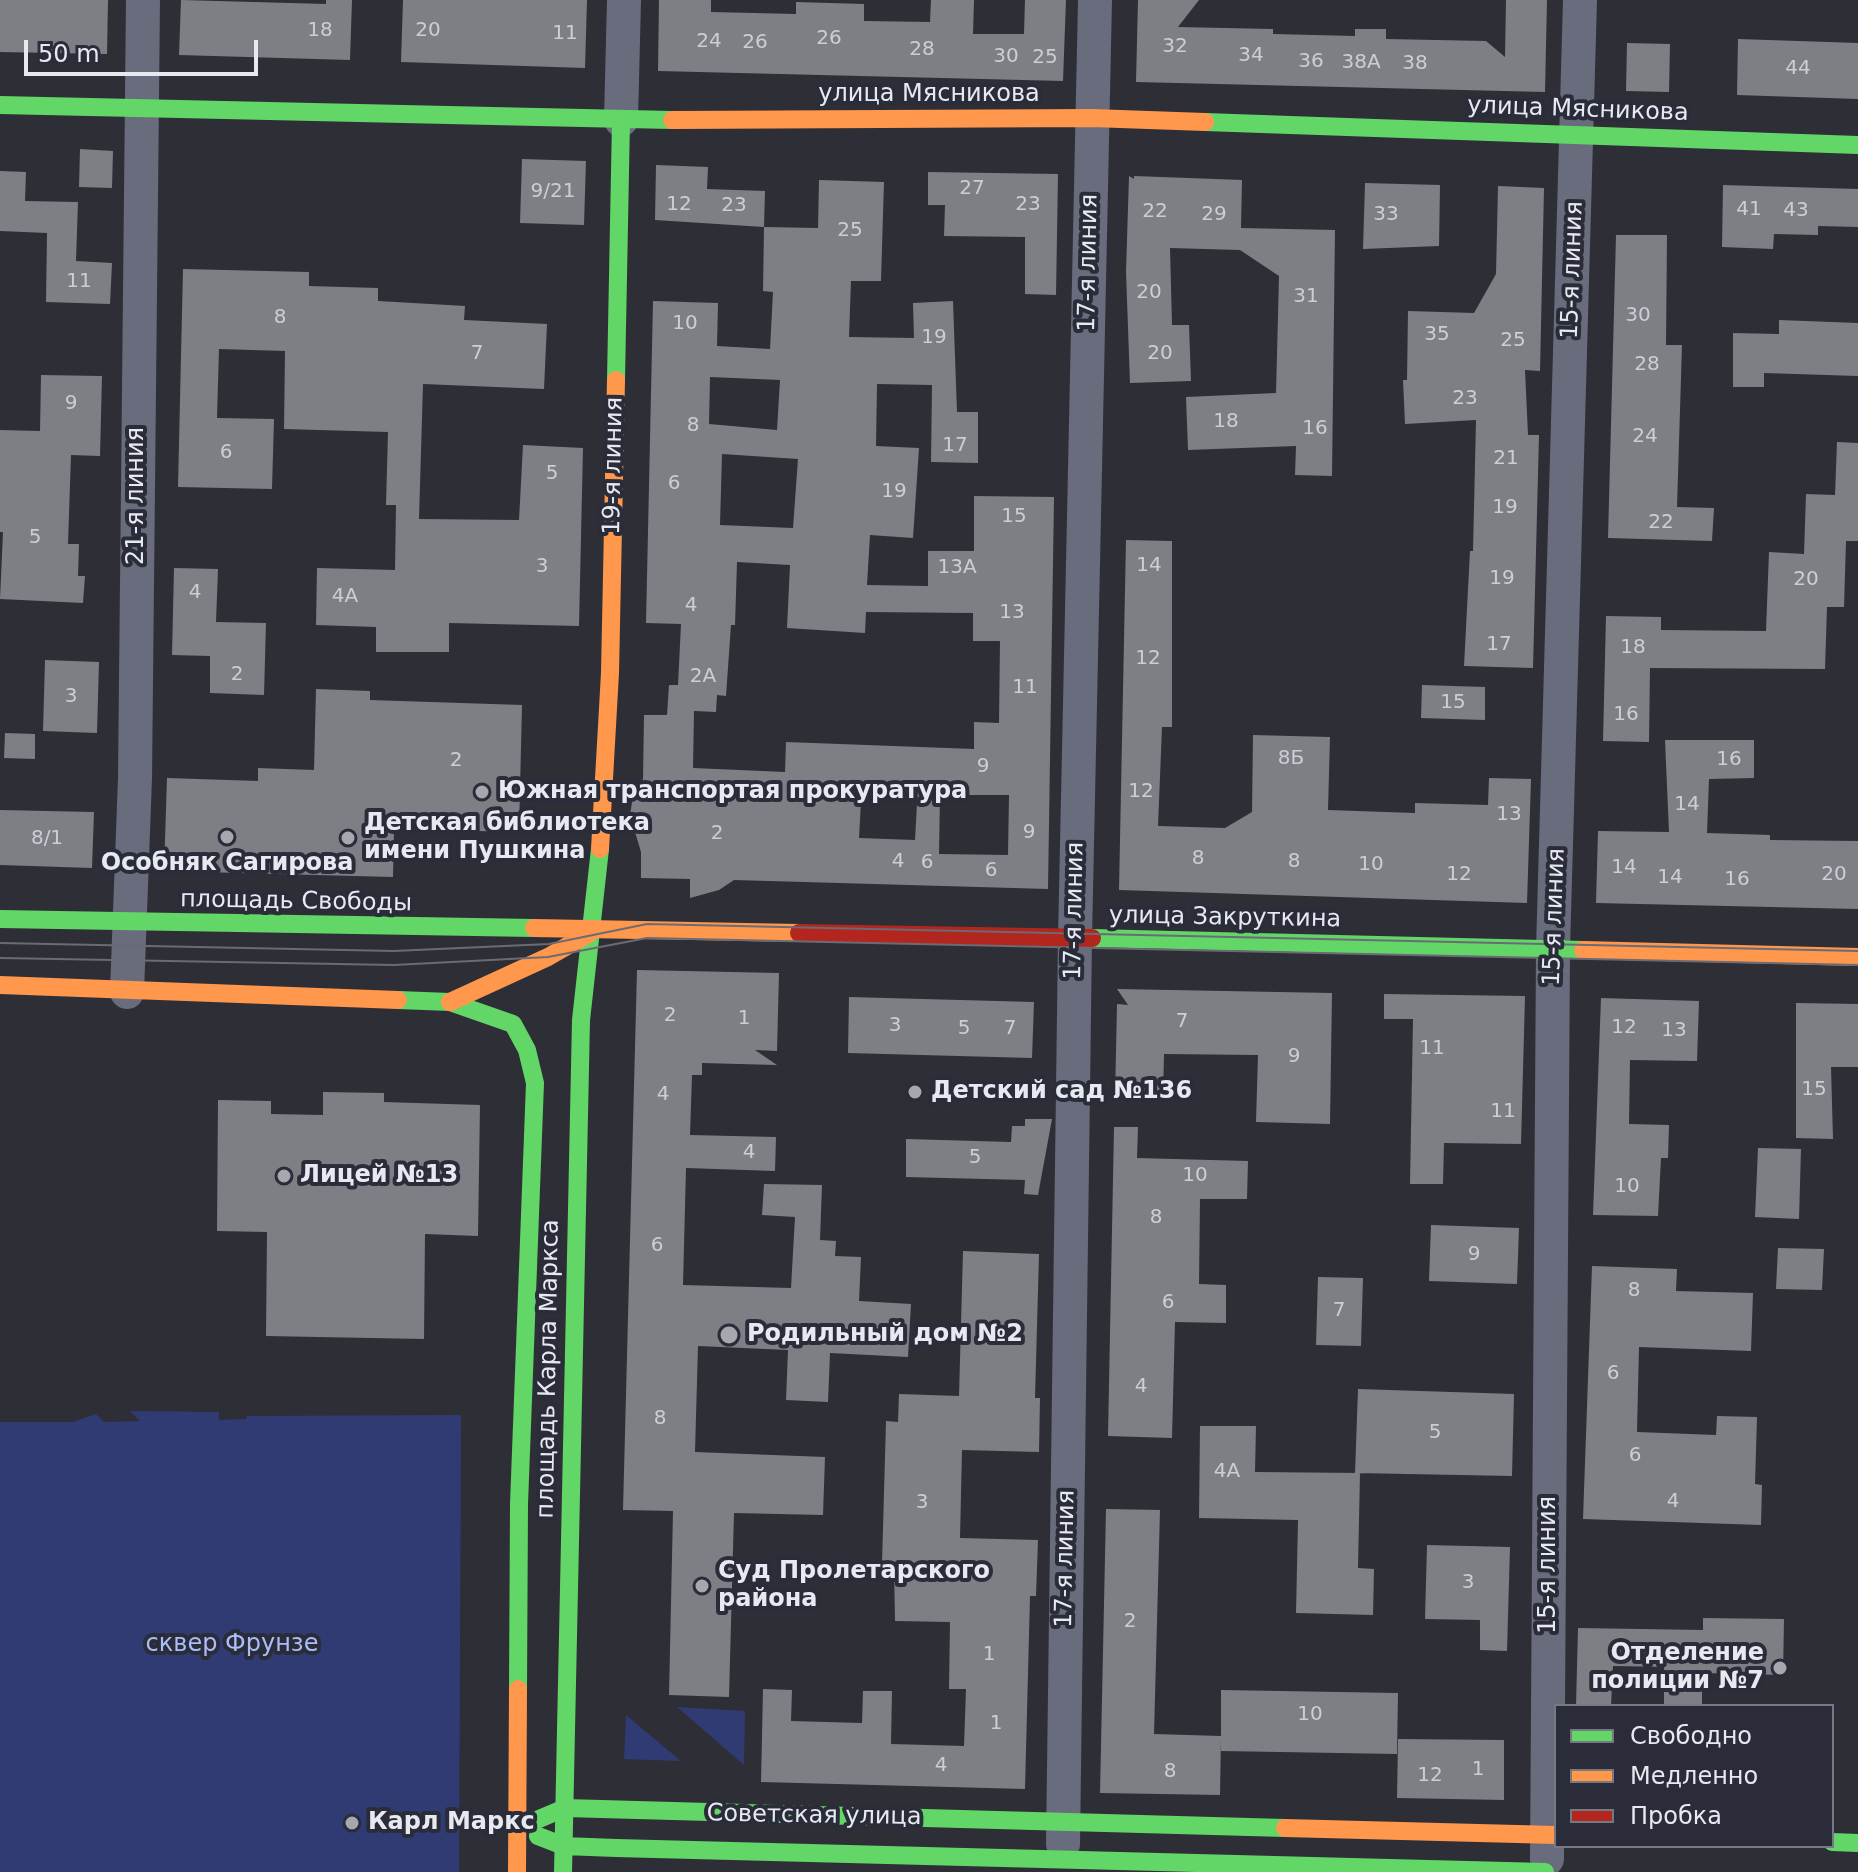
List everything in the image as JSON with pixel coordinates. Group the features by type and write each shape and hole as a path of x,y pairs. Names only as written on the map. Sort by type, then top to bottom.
{"main road":[{"name":"улица Мясникова","path":"0,105 621,120 1092,118 1858,145"},
{"name":"19-я линия","path":"592,931 597,901 610,673 621,120"},
{"name":"площадь Свободы","path":"0,919 592,931"},
{"name":"улица Закруткина","path":"592,931 1075,938 1858,957"},
{"path":"0,985 450,1002 548,957 592,931"},
{"name":"площадь Карла Маркса","path":"563,1872 581,1020 592,931"},
{"name":"площадь Карла Маркса","path":"450,1002 513,1024 527,1050 535,1083 519,1504 517,1872"},
{"path":"518,1828 565,1808"},
{"name":"Советская улица","path":"565,1808 1551,1835"},
{"path":"518,1828 564,1846"},
{"path":"1834,1842 1858,1843"},
{"name":"Советская улица","path":"564,1846 1063,1866 1546,1872"}],"street":[{"name":"21-я линия","path":"127,992 143,0"},
{"name":"19-я линия","path":"621,120 624,0"},
{"name":"17-я линия","path":"1063,1822 1075,938 1095,0"},
{"name":"15-я линия","path":"1551,1835 1553,949 1580,0"},
{"path":"1063,1822 1063,1866"},
{"name":"Советская улица","path":"1546,1872 1551,1835"}],"green space":[{"name":"сквер Фрунзе","path":"130,1411 219,1412 219,1420 246,1419 247,1416 461,1415 459,1872 0,1872 0,1422 73,1422 96,1414 104,1422 140,1421"},
{"path":"677,1707 745,1711 744,1765"},
{"path":"626,1715 681,1761 624,1759"}],"building":[{"path":"0,0 108,0 107,54 0,52"},
{"path":"181,0 326,4 326,0 352,0 350,60 179,55"},
{"path":"403,0 587,0 585,68 401,62"},
{"path":"659,0 711,0 711,12 796,14 796,2 864,4 864,21 930,22 931,0 974,0 973,34 1024,34 1025,0 1066,0 1063,81 658,71"},
{"path":"1138,0 1199,0 1178,27 1273,29 1273,34 1355,36 1355,29 1386,29 1386,39 1486,41 1505,57 1506,0 1547,0 1545,92 1136,82"},
{"path":"1738,39 1858,43 1858,99 1737,95"},
{"path":"1627,43 1670,44 1669,92 1626,91"},
{"path":"80,149 113,151 112,188 79,187"},
{"path":"522,159 586,161 584,225 520,223"},
{"path":"656,165 708,167 707,189 765,191 764,227 655,220"},
{"path":"0,171 26,172 25,201 78,202 76,261 112,263 110,304 46,302 47,233 0,231"},
{"path":"928,172 1058,174 1056,295 1025,294 1025,237 944,236 945,205 928,205"},
{"path":"1129,176 1134,179 1134,176 1242,180 1241,228 1335,230 1332,476 1295,475 1296,446 1188,450 1186,397 1276,393 1279,276 1240,250 1170,248 1172,325 1189,325 1191,381 1130,383 1126,272"},
{"path":"819,180 884,182 881,281 851,281 849,337 914,338 913,303 953,301 957,412 978,412 978,463 931,462 932,385 877,384 876,446 919,448 913,538 870,535 867,585 928,586 928,551 974,551 974,496 1054,497 1048,889 734,880 719,890 690,898 690,879 641,878 641,852 630,815 633,796 643,779 644,715 667,715 669,685 678,685 681,624 646,623 653,301 718,303 717,346 770,349 773,292 763,291 764,227 818,228","holes":["710,377 780,380 777,430 709,424","722,454 798,459 793,528 720,525","737,562 790,565 787,628 865,633 866,612 973,613 973,641 1000,641 999,723 974,722 974,749 786,742 785,772 693,768 694,711 716,712 717,695 726,696 731,625 735,625","862,783 918,786 915,840 859,838","940,795 1009,795 1008,855 939,854"]},
{"path":"1365,183 1440,185 1439,246 1363,249"},
{"path":"1723,185 1858,189 1858,227 1818,226 1818,235 1774,234 1773,249 1722,247"},
{"path":"1498,186 1544,188 1540,371 1525,370 1528,435 1539,435 1533,668 1464,666 1470,551 1473,551 1476,420 1405,424 1403,380 1407,380 1408,311 1474,313 1496,274"},
{"path":"1616,235 1667,235 1666,345 1682,345 1677,507 1714,508 1712,541 1608,538"},
{"path":"183,269 309,272 309,286 378,288 378,301 465,306 464,320 547,324 544,389 423,384 419,519 519,520 523,445 583,448 579,626 449,623 449,652 376,652 376,627 316,625 317,568 395,570 396,505 386,505 388,432 284,429 285,351 219,349 217,418 274,419 272,489 178,487"},
{"path":"1779,320 1858,323 1858,376 1764,373 1764,387 1733,387 1733,333 1779,334"},
{"path":"41,375 102,376 100,456 71,455 68,544 79,544 78,576 85,576 83,603 0,599 3,532 0,532 0,430 40,431"},
{"path":"1837,442 1858,443 1858,541 1846,541 1844,607 1827,607 1825,669 1650,668 1649,742 1603,741 1606,616 1661,617 1661,630 1766,631 1769,552 1804,554 1806,494 1835,495"},
{"path":"1126,540 1172,541 1172,727 1162,727 1158,826 1225,828 1252,812 1253,735 1330,737 1328,810 1415,813 1415,803 1488,805 1489,778 1531,779 1527,903 1119,890"},
{"path":"174,568 218,569 216,622 266,623 264,695 210,693 210,656 172,655"},
{"path":"45,660 99,662 97,733 43,731"},
{"path":"1422,685 1485,687 1485,720 1421,718"},
{"path":"316,689 370,691 370,700 522,705 519,832 394,829 393,877 164,871 167,778 258,781 258,768 314,770"},
{"path":"5,733 35,734 35,759 4,758"},
{"path":"1665,740 1754,740 1754,778 1709,779 1707,833 1770,835 1770,840 1858,841 1858,909 1596,903 1598,831 1669,832"},
{"path":"0,810 94,812 92,868 0,865"},
{"path":"637,970 779,973 777,1051 755,1050 777,1065 702,1063 702,1075 692,1075 690,1135 776,1137 775,1171 686,1168 683,1285 791,1288 795,1217 762,1215 764,1184 822,1185 820,1240 836,1241 835,1256 861,1257 859,1301 911,1304 908,1357 830,1353 828,1402 786,1400 788,1350 698,1346 695,1452 825,1457 823,1515 734,1513 729,1697 669,1695 673,1511 623,1510"},
{"path":"1117,989 1332,993 1330,1124 1256,1122 1258,1055 1164,1054 1163,1099 1115,1098 1117,1004 1128,1005"},
{"path":"1384,994 1525,996 1521,1144 1444,1143 1443,1184 1410,1184 1413,1019 1384,1019"},
{"path":"849,997 1034,1002 1032,1058 848,1053"},
{"path":"1601,998 1699,1001 1697,1061 1630,1060 1629,1124 1669,1125 1668,1158 1661,1158 1658,1216 1593,1215"},
{"path":"1796,1003 1858,1004 1858,1067 1831,1067 1833,1139 1796,1138"},
{"path":"323,1092 384,1093 384,1102 480,1105 478,1236 425,1234 424,1339 266,1336 267,1232 217,1231 218,1100 271,1101 271,1114 323,1115"},
{"path":"1025,1119 1052,1119 1038,1195 1024,1194 1025,1180 906,1177 906,1139 1011,1142 1012,1126 1025,1126"},
{"path":"1114,1127 1138,1127 1137,1158 1248,1161 1247,1199 1200,1199 1199,1284 1226,1285 1226,1323 1175,1322 1172,1438 1108,1436"},
{"path":"1758,1148 1801,1149 1799,1219 1755,1217"},
{"path":"1431,1225 1519,1228 1517,1284 1429,1281"},
{"path":"1778,1248 1824,1249 1822,1290 1776,1289"},
{"path":"963,1251 1039,1254 1035,1398 1040,1398 1039,1452 962,1450 960,1538 1038,1540 1036,1596 1030,1596 1025,1789 761,1782 763,1689 792,1690 791,1721 862,1723 863,1691 892,1691 891,1744 964,1746 966,1689 949,1689 950,1622 895,1621 894,1564 882,1564 886,1421 898,1422 899,1394 959,1396"},
{"path":"1592,1266 1677,1269 1676,1291 1753,1293 1751,1351 1639,1347 1637,1432 1716,1435 1717,1416 1757,1417 1755,1484 1762,1485 1761,1525 1583,1519"},
{"path":"1318,1277 1363,1278 1361,1346 1316,1345"},
{"path":"1358,1389 1514,1394 1512,1476 1355,1473"},
{"path":"1200,1426 1256,1426 1255,1472 1360,1473 1358,1568 1374,1569 1373,1615 1296,1613 1298,1520 1199,1518"},
{"path":"1106,1509 1160,1510 1154,1734 1221,1736 1220,1795 1100,1793"},
{"path":"1427,1545 1510,1547 1507,1651 1480,1650 1480,1620 1425,1619"},
{"path":"1703,1618 1784,1619 1783,1675 1702,1673 1702,1704 1664,1704 1664,1667 1613,1666 1611,1704 1576,1704 1578,1628 1703,1630"},
{"path":"1221,1690 1398,1693 1397,1754 1221,1751"},
{"path":"1398,1739 1504,1740 1504,1800 1397,1798"}],"tram line":[{"path":"0,943 394,951 549,944 647,924 1858,951"},
{"path":"0,958 394,965 548,957 647,938 1858,965"}],"traffic: fast":[{"path":"0,105 672,120"},
{"path":"616,380 621,120"},
{"path":"1205,122 1858,145"},
{"path":"563,1872 581,1020 600,849"},
{"path":"0,919 534,928"},
{"path":"1092,938 1583,950"},
{"path":"398,1000 450,1002 513,1024 527,1050 535,1083 519,1504 518,1689"},
{"path":"539,1819 565,1808 1285,1828"},
{"path":"538,1836 564,1846 616,1848 1545,1872"},
{"path":"1834,1842 1858,1843"}],"traffic: slow":[{"path":"672,120 1092,118 1205,122"},
{"path":"600,849 610,673 616,380"},
{"path":"534,928 799,933"},
{"path":"450,1002 548,957 590,933"},
{"path":"1583,950 1858,957"},
{"path":"0,985 398,1000"},
{"path":"517,1872 518,1689"},
{"path":"1285,1828 1554,1835"}],"traffic: jam":[{"path":"799,933 1092,938"}],"place":[{"name":"Южная транспортая прокуратура","path":"482,792"},
{"name":"Особняк Сагирова","path":"227,837"},
{"name":"Детская библиотека имени Пушкина","path":"348,838"},
{"name":"Детский сад №136","path":"915,1092"},
{"name":"Лицей №13","path":"284,1176"},
{"name":"Родильный дом №2","path":"729,1335"},
{"name":"Суд Пролетарского района","path":"702,1586"},
{"name":"Отделение полиции №7","path":"1780,1668"},
{"name":"Карл Маркс","path":"352,1823"}]}
